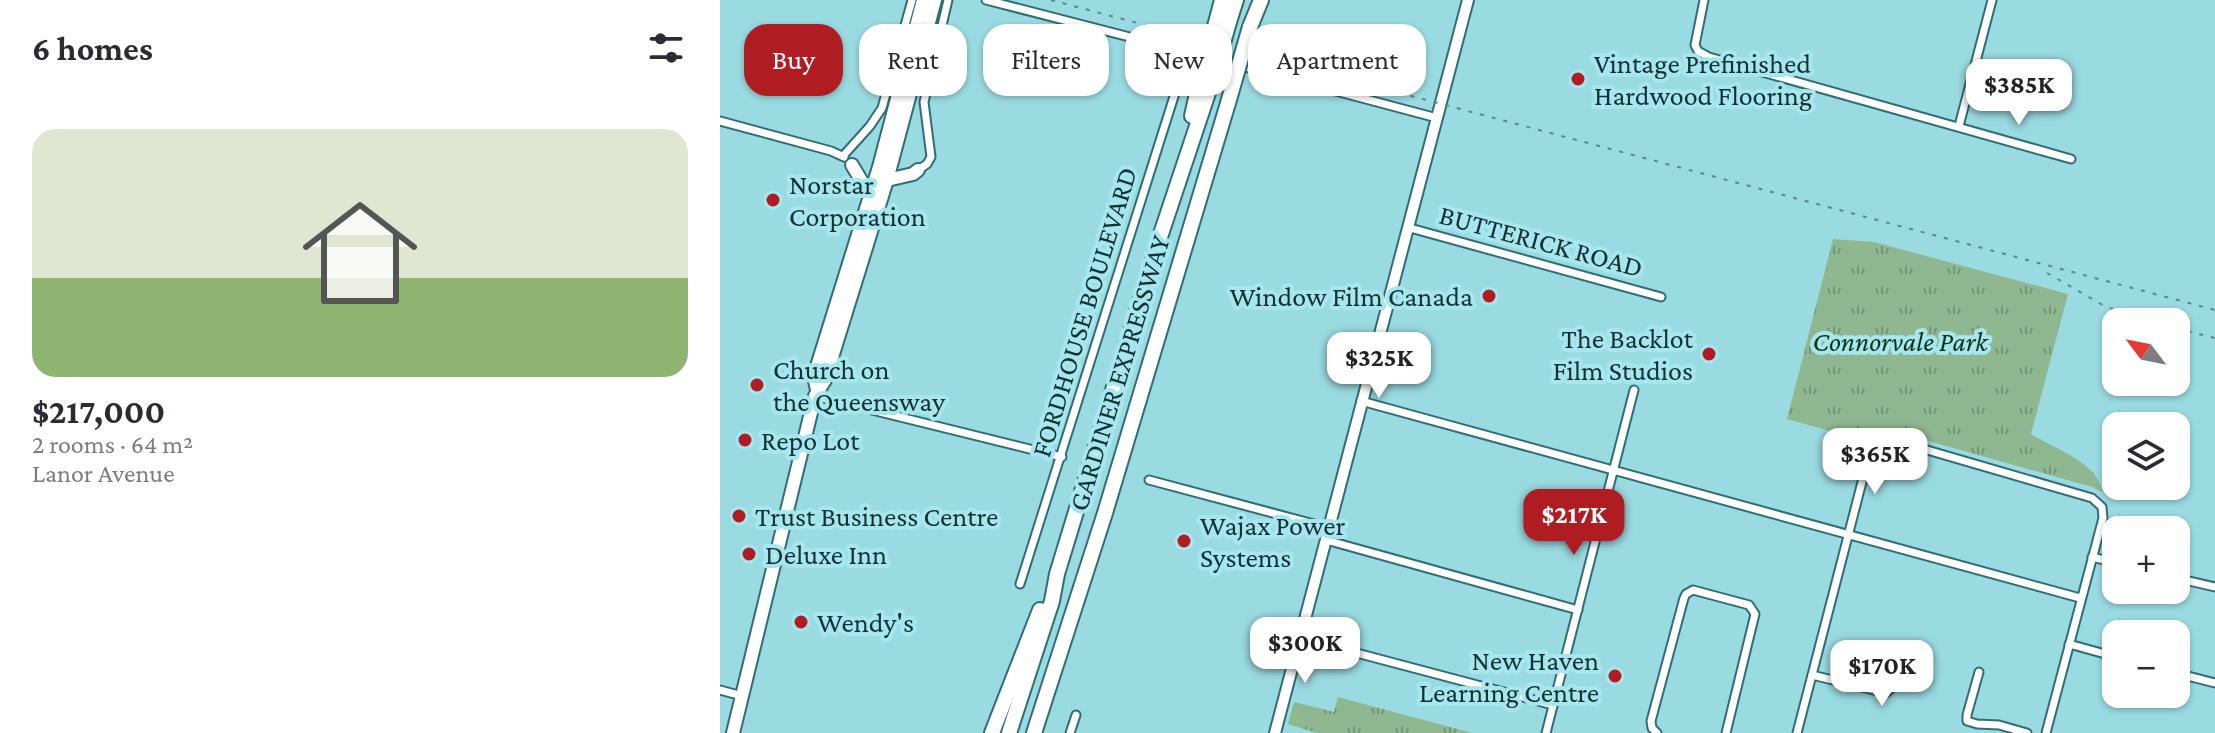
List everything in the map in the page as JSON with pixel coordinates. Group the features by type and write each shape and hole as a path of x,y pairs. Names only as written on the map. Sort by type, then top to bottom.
{"highway":[{"name":"GARDINER EXPRESSWAY","path":"1222,0 1223,21"},
{"name":"GARDINER EXPRESSWAY","path":"1009,733 1052,601 1057,574 1180,175 1223,21 1236,0"},
{"name":"GARDINER EXPRESSWAY","path":"1034,733 1077,602 1259,0"},
{"path":"992,733 1057,574"}],"main road":[{"path":"919,24 923,0"},
{"path":"926,24 935,0"},
{"path":"1275,733 1468,0"},
{"path":"733,733 816,393 814,376 902,96"},
{"path":"816,393 825,380 887,180 905,96"},
{"path":"887,180 918,170 893,159"},
{"path":"847,160 879,167"},
{"path":"847,160 870,195"}],"street":[{"path":"720,121 847,160 882,108 912,0"},
{"path":"918,170 931,157 924,102 948,0"},
{"path":"986,0 1125,36"},
{"path":"1704,0 1695,45 1698,51 1709,57 2071,159"},
{"path":"1959,126 1992,0"},
{"path":"1232,64 1437,118"},
{"name":"FORDHOUSE BOULEVARD","path":"1020,584 1174,96"},
{"name":"BUTTERICK ROAD","path":"1410,228 1661,297"},
{"path":"1546,733 1634,390"},
{"path":"816,393 1062,457"},
{"path":"1361,401 1848,537 2080,598"},
{"path":"1797,733 1870,451 1880,439 2096,500 2102,507 2103,518 2046,733"},
{"path":"1149,480 1329,528"},
{"path":"1326,540 1578,610"},
{"path":"2092,557 2102,560"},
{"path":"2190,581 2215,587"},
{"path":"1656,732 1651,721 1684,598 1693,590 1749,605 1755,614 1726,733"},
{"path":"1300,638 1553,705"},
{"path":"2069,644 2102,653"},
{"path":"1812,675 1886,693 1895,685 1905,646"},
{"path":"1979,672 1967,721 2027,733"},
{"path":"2190,677 2215,683"},
{"path":"720,690 742,696"},
{"path":"1070,733 1076,715"}],"green space":[{"name":"Connorvale Park","path":"1833,239 1874,242 2068,294 2031,434 2084,465 2099,482 2102,492 1886,429 1871,432 1865,441 1787,419"},
{"path":"1338,697 1472,733 1317,733 1288,724 1294,702 1334,712"}],"railway":[{"path":"1051,0 2215,310"},
{"path":"2047,273 2109,308"},
{"path":"2190,332 2215,338"}],"place":[{"name":"Vintage Prefinished Hardwood Flooring","path":"1578,79"},
{"name":"Norstar Corporation","path":"773,200"},
{"name":"Window Film Canada","path":"1489,296"},
{"name":"The Backlot Film Studios","path":"1709,354"},
{"name":"Church on the Queensway","path":"757,385"},
{"name":"Repo Lot","path":"745,440"},
{"name":"Trust Business Centre","path":"739,516"},
{"name":"Wajax Power Systems","path":"1184,541"},
{"name":"Deluxe Inn","path":"749,554"},
{"name":"Wendy's","path":"801,622"},
{"name":"New Haven Learning Centre","path":"1615,676"}]}
